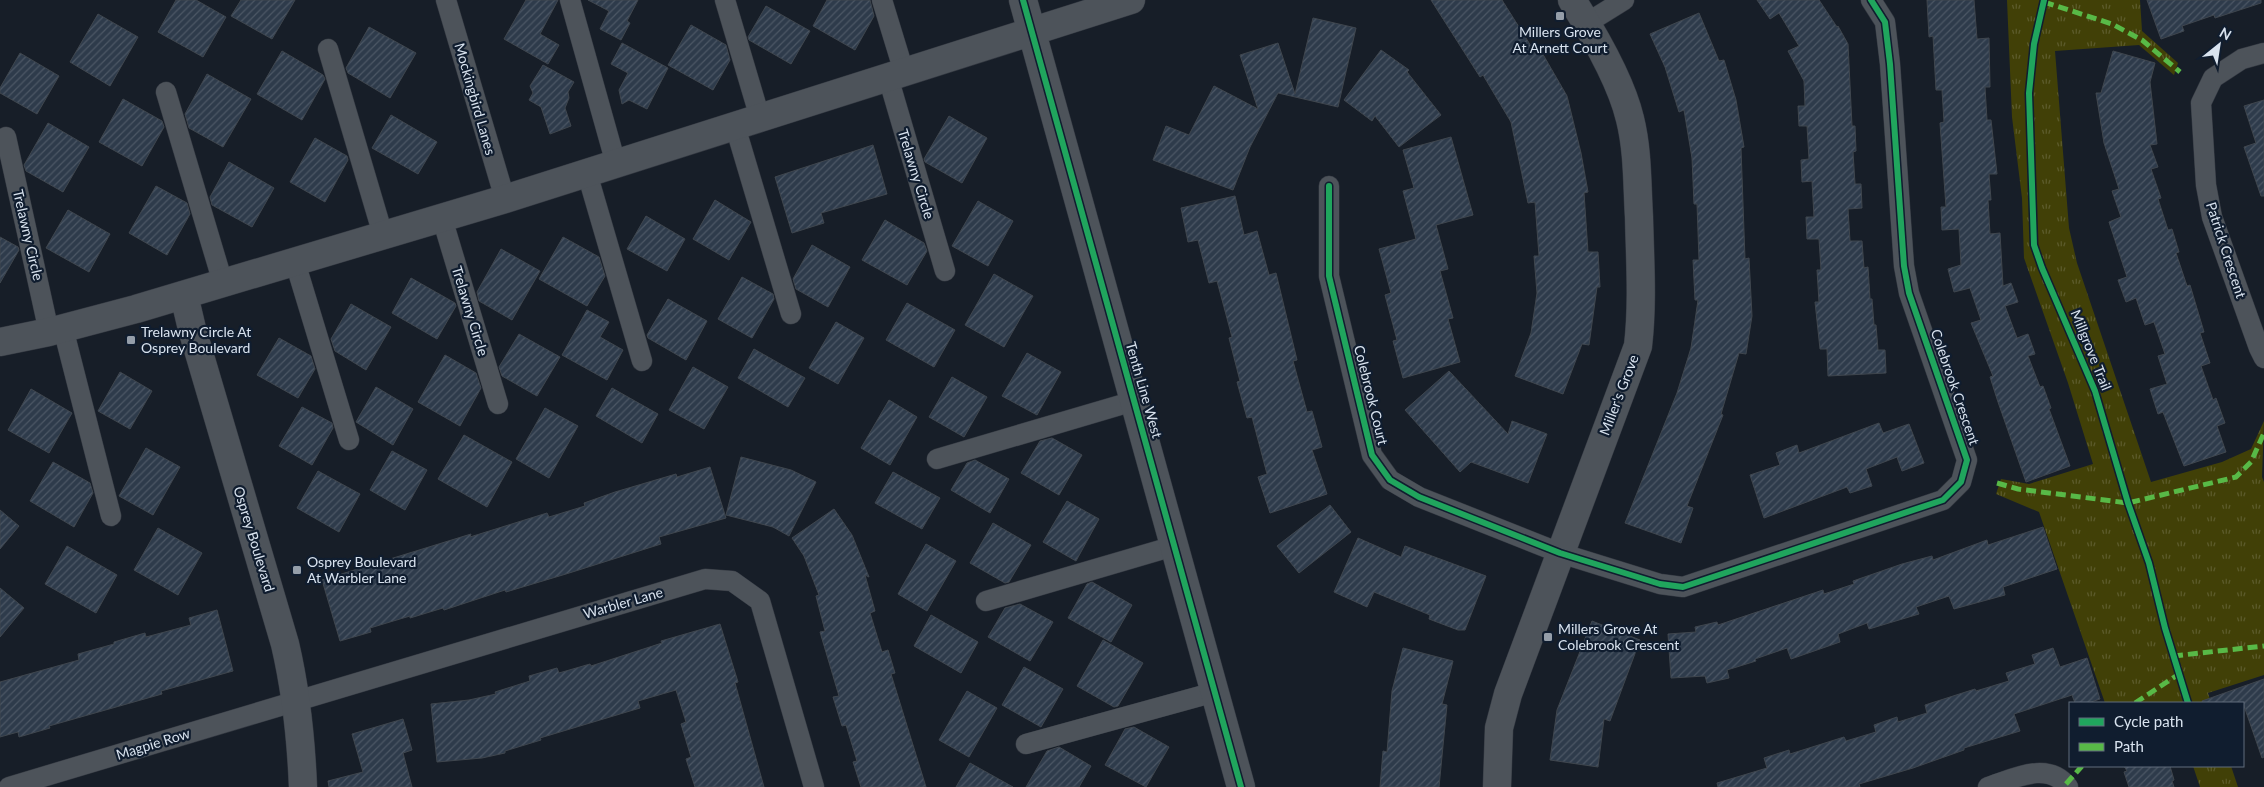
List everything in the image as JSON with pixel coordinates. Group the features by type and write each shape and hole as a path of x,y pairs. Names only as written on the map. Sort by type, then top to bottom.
{"street":[{"name":"Mockingbird Lanes","path":"446,0 505,199"},
{"path":"570,0 616,164"},
{"path":"725,0 760,118"},
{"name":"Trelawny Circle","path":"882,0 896,75 945,271"},
{"name":"Tenth Line West","path":"1023,0 1242,787"},
{"path":"0,342 56,330 184,295 505,199 1131,0"},
{"name":"Miller's Grove","path":"1497,787 1499,728 1508,694 1638,346 1642,309 1637,174 1630,120 1621,93 1586,23 1572,0"},
{"path":"1586,23 1624,0"},
{"name":"Colebrook Crescent","path":"1560,554 1660,584 1683,588 1943,500 1961,482 1967,460 1907,284 1885,22 1871,0"},
{"path":"328,49 383,235"},
{"name":"Patrick Crescent","path":"2264,53 2242,60 2213,78 2201,103 2206,185 2212,217 2258,348 2264,358"},
{"path":"166,92 223,283"},
{"path":"735,126 791,314"},
{"name":"Trelawny Circle","path":"6,138 56,330 111,516"},
{"path":"587,173 642,361"},
{"name":"Colebrook Court","path":"1329,186 1329,276 1372,455 1390,480 1419,497 1560,554"},
{"name":"Trelawny Circle","path":"442,218 498,404"},
{"path":"295,262 349,440"},
{"name":"Osprey Boulevard","path":"184,295 192,329 285,644 296,701 303,787"},
{"name":"Tenth Line West","path":"938,458 1134,401"},
{"path":"986,601 1174,546"},
{"name":"Warbler Lane","path":"296,701 705,579 732,581 760,601 814,787"},
{"path":"1026,744 1215,692"},
{"name":"Magpie Row","path":"9,787 296,701"},
{"path":"1988,787 2030,773 2048,773 2068,787"}],"green space":[{"path":"2007,0 2140,0 2142,31 2178,63 2174,75 2139,45 2055,51 2069,228 2077,263 2151,482 2222,462 2251,449 2264,421 2262,477 2264,482 2264,675 2208,693 2211,702 2105,702 2039,512 1996,494 2001,479 2029,484 2093,464 2068,383 2024,258 2022,198 2012,117"},
{"path":"2193,767 2231,767 2238,787 2200,787"}],"building":[{"path":"176,0 196,0 226,17 203,57 158,32"},
{"path":"241,0 295,0 272,39 231,16"},
{"path":"526,0 558,0 540,34 559,45 548,64 504,39"},
{"path":"588,0 638,0 627,21 630,23 621,40 600,29 609,11"},
{"path":"827,0 870,0 874,16 855,50 813,26"},
{"path":"1431,0 1502,0 1536,54 1541,51 1567,96 1588,192 1584,193 1588,252 1598,252 1600,287 1597,287 1589,345 1582,344 1563,394 1515,376 1531,333 1537,293 1534,256 1539,256 1535,202 1528,203 1511,122 1483,75 1480,77"},
{"path":"1757,0 1819,0 1838,26 1848,44 1852,126 1855,126 1856,151 1853,152 1855,184 1861,184 1862,208 1848,209 1850,241 1862,241 1864,268 1868,267 1870,299 1872,299 1878,350 1885,350 1886,373 1828,376 1827,349 1820,349 1815,302 1819,302 1817,270 1821,270 1819,239 1807,239 1806,217 1814,217 1812,181 1802,182 1801,160 1809,159 1807,126 1799,126 1798,106 1805,106 1804,81 1788,51 1799,46 1779,13 1770,19"},
{"path":"1927,0 1974,0 1977,39 1989,38 1990,87 1985,87 1987,120 1991,120 1997,174 1989,174 1991,200 1988,200 1990,234 2000,233 2003,286 2011,283 2018,302 2005,306 2017,338 2028,334 2035,354 2028,356 2040,387 2043,386 2051,408 2049,409 2070,466 2026,482 1990,377 1993,376 1971,323 1981,320 1970,288 1954,292 1948,269 1961,265 1959,229 1942,230 1941,207 1946,207 1940,123 1944,122 1942,90 1936,90 1933,36 1929,37"},
{"path":"2147,0 2261,0 2261,3 2215,18 2214,15 2182,26 2184,31 2161,39"},
{"path":"766,6 810,31 791,64 749,40 748,37"},
{"path":"1699,13 1719,61 1724,60 1736,100 1744,147 1741,148 1745,259 1749,258 1752,316 1746,354 1739,353 1721,414 1723,415 1687,506 1693,508 1681,543 1625,523 1677,393 1691,348 1698,300 1695,300 1693,260 1699,260 1697,204 1694,204 1692,158 1684,110 1679,112 1665,67 1650,34"},
{"path":"98,14 138,37 110,86 70,62"},
{"path":"1313,18 1356,28 1338,107 1278,93 1250,147 1233,190 1153,160 1166,126 1189,135 1214,86 1258,109 1240,55 1278,43 1295,94"},
{"path":"691,25 726,45 730,60 713,90 668,65"},
{"path":"369,27 416,53 390,98 348,73 346,68"},
{"path":"622,43 668,68 647,109 629,100 622,104 619,90 628,73 611,64"},
{"path":"1381,50 1409,70 1407,72 1441,115 1399,147 1375,116 1372,121 1344,100"},
{"path":"282,51 323,75 325,79 302,120 257,94"},
{"path":"2113,51 2155,63 2150,82 2157,144 2150,145 2158,167 2151,169 2161,198 2158,199 2168,230 2172,229 2179,252 2176,253 2187,286 2190,285 2204,332 2200,333 2210,363 2201,366 2213,400 2216,398 2225,423 2217,426 2226,452 2184,466 2163,412 2158,414 2150,389 2167,384 2158,356 2165,354 2154,322 2145,325 2136,298 2126,302 2118,280 2127,277 2109,222 2121,217 2112,191 2119,189 2104,143 2096,93 2101,93"},
{"path":"20,53 59,76 37,114 0,93 0,88"},
{"path":"543,65 574,82 568,92 569,98 565,108 571,126 550,134 541,107 529,100 533,93 530,86"},
{"path":"207,74 251,99 223,147 189,128 185,114"},
{"path":"123,99 162,121 164,127 142,166 99,142"},
{"path":"2264,100 2264,196 2261,196 2244,147 2256,143 2244,106"},
{"path":"391,115 437,142 418,174 372,148"},
{"path":"949,116 987,138 962,183 925,162 924,159"},
{"path":"48,123 89,147 63,192 26,171 24,165"},
{"path":"1451,137 1473,215 1436,225 1448,269 1440,271 1453,318 1448,319 1460,362 1403,378 1393,341 1397,340 1385,295 1391,293 1379,249 1416,239 1403,191 1414,188 1403,150"},
{"path":"315,138 347,156 348,160 325,202 290,182"},
{"path":"873,145 887,194 821,213 824,223 792,233 775,177"},
{"path":"229,162 274,188 252,227 212,205 210,197"},
{"path":"156,186 187,203 190,214 167,255 129,233"},
{"path":"1235,196 1244,235 1257,231 1269,275 1276,273 1297,360 1293,361 1307,412 1312,411 1322,447 1312,450 1327,494 1270,513 1258,477 1267,474 1252,417 1247,418 1237,382 1240,381 1229,338 1232,337 1217,281 1209,283 1198,240 1188,242 1181,208"},
{"path":"715,200 751,222 729,260 693,239"},
{"path":"978,201 1013,221 988,266 952,246"},
{"path":"68,210 110,234 89,272 46,248"},
{"path":"646,216 685,239 667,271 627,249"},
{"path":"885,220 924,243 927,251 907,285 862,260"},
{"path":"0,237 18,247 19,250 0,283"},
{"path":"563,237 599,257 605,276 587,306 539,279"},
{"path":"812,245 850,267 828,307 796,289 793,279"},
{"path":"501,249 540,271 512,320 479,301 477,292"},
{"path":"994,274 1033,296 1004,347 965,325"},
{"path":"742,277 773,294 774,299 752,338 718,319"},
{"path":"411,278 455,303 456,306 437,339 392,313"},
{"path":"668,299 707,321 686,360 648,338 647,335"},
{"path":"907,303 955,330 934,367 886,340"},
{"path":"351,304 391,327 366,370 335,351 331,339"},
{"path":"587,310 609,322 600,337 623,350 607,380 562,355"},
{"path":"836,322 864,338 838,384 809,368"},
{"path":"519,334 560,357 537,396 502,376 499,367"},
{"path":"279,338 311,356 315,369 298,398 257,375"},
{"path":"754,349 805,378 788,407 738,378"},
{"path":"1027,353 1061,372 1037,415 1002,396"},
{"path":"445,355 476,373 481,388 460,426 418,402"},
{"path":"693,367 728,387 704,429 669,410"},
{"path":"1449,371 1508,434 1512,421 1547,434 1528,483 1471,462 1460,472 1405,410"},
{"path":"120,372 152,391 130,429 98,411"},
{"path":"952,377 987,397 964,437 929,417"},
{"path":"376,387 413,409 393,445 356,422"},
{"path":"612,388 658,414 642,443 596,416"},
{"path":"31,389 72,413 49,453 8,430"},
{"path":"889,400 917,417 890,465 861,448"},
{"path":"302,407 332,423 333,428 312,465 279,446"},
{"path":"545,408 578,426 549,478 516,459"},
{"path":"1879,423 1883,433 1909,424 1924,463 1902,471 1897,457 1866,469 1872,486 1850,493 1847,487 1764,518 1750,475 1780,465 1776,453 1797,445 1799,453"},
{"path":"464,435 512,462 487,507 438,479"},
{"path":"1052,438 1082,455 1059,495 1021,473 1040,441"},
{"path":"146,448 180,467 153,515 119,496"},
{"path":"392,451 427,470 405,510 370,490"},
{"path":"741,457 791,470 816,482 789,536 773,527 726,515"},
{"path":"975,460 1009,479 990,513 951,490 967,463"},
{"path":"53,462 90,483 93,493 74,527 30,501"},
{"path":"710,467 726,518 659,537 661,544 444,610 443,608 410,618 410,616 370,628 371,632 340,641 322,580 471,534 470,537 547,513 549,517 585,506 584,503 615,492 676,474 677,477"},
{"path":"318,471 360,494 339,532 297,508"},
{"path":"893,472 940,498 922,529 875,503"},
{"path":"1067,501 1099,519 1076,561 1043,542"},
{"path":"1330,505 1351,532 1299,573 1277,546"},
{"path":"834,509 852,535 869,577 865,575 875,611 870,613 882,652 888,650 895,673 891,674 926,787 861,787 853,762 857,761 846,725 842,726 833,697 839,696 820,632 825,631 816,596 819,595 804,556 792,538"},
{"path":"0,510 19,526 0,549"},
{"path":"993,523 1031,545 1009,582 1005,583 970,563"},
{"path":"2043,527 2057,569 2003,587 2005,595 1954,609 1949,596 1916,607 1919,614 1869,629 1867,623 1838,634 1840,642 1791,659 1787,648 1755,659 1756,661 1727,670 1729,678 1707,683 1705,676 1671,678 1668,634 1696,632 1695,627 1717,622 1718,625 1823,590 1824,594 1854,584 1853,581 1902,564 1932,556 1933,560 1987,540 1988,545"},
{"path":"158,528 202,553 178,595 134,570"},
{"path":"1358,538 1401,557 1405,546 1486,576 1465,630 1458,630 1429,619 1430,615 1374,592 1367,607 1334,592"},
{"path":"926,544 956,561 927,611 898,594"},
{"path":"67,546 117,575 96,613 45,584"},
{"path":"1092,582 1132,605 1111,642 1068,618 1087,584"},
{"path":"0,588 24,608 0,637"},
{"path":"1020,604 1053,622 1030,661 988,637 1005,608"},
{"path":"217,610 233,671 161,691 162,694 49,726 50,728 19,737 18,732 0,737 0,682 79,660 78,654 114,644 114,642 145,633 146,637 191,625 189,618"},
{"path":"931,615 978,642 961,673 914,646"},
{"path":"1592,621 1640,640 1610,721 1604,719 1598,767 1550,760 1557,710"},
{"path":"720,624 738,682 735,683 764,787 695,787 686,759 691,757 681,724 686,722 676,690 638,701 640,708 540,738 541,740 505,751 505,753 482,758 437,762 431,704 469,700 496,694 495,692 530,681 529,676 557,668 559,673 590,664 591,666 662,643 661,641"},
{"path":"1103,640 1143,663 1118,706 1114,707 1077,686"},
{"path":"1403,648 1453,661 1442,704 1447,705 1439,787 1380,787 1383,751 1387,752 1392,691"},
{"path":"2053,648 2060,667 2087,658 2100,699 2091,702 2075,702 2072,695 2014,714 2020,731 1964,748 1964,750 1913,768 1859,784 1860,787 1718,787 1717,783 1767,768 1764,758 1789,750 1790,754 1844,737 1846,741 1876,732 1874,725 1897,717 1898,722 1927,713 1925,705 1975,689 1976,691 2009,681 2006,673 2035,664 2032,655"},
{"path":"1024,667 1063,689 1041,727 1002,705"},
{"path":"2264,679 2264,757 2262,758 2244,702 2202,701"},
{"path":"967,691 997,708 969,757 939,740"},
{"path":"403,719 412,750 403,753 412,787 329,787 328,781 363,772 352,734"},
{"path":"1134,727 1169,747 1146,787 1105,765 1125,729"},
{"path":"1059,747 1091,766 1079,787 1026,787 1047,751"},
{"path":"970,763 1013,787 956,787"},
{"path":"2125,767 2170,767 2174,787 2129,787 2124,772 2127,771"}],"marked path":[{"path":"2044,2 2112,24 2142,40 2180,72"},
{"path":"1997,483 2018,489 2128,503 2236,477 2251,462 2264,433"},
{"path":"2173,656 2264,646"},
{"path":"2137,702 2179,674"},
{"path":"2066,784 2081,767"}],"cycle path":[{"path":"1023,0 1241,787"},
{"path":"1329,186 1329,276 1372,455 1390,480 1419,497 1560,553 1660,584 1683,587 1943,500 1961,482 1967,460 1909,293 1904,266 1890,64 1885,22 1871,0"},
{"name":"Millgrove Trail","path":"2044,0 2034,44 2029,93 2034,245 2095,391 2128,503 2149,563 2165,628 2188,702"}],"place":[{"name":"Millers Grove At Arnett Court","path":"1560,16"},
{"name":"Trelawny Circle At Osprey Boulevard","path":"131,340"},
{"name":"Osprey Boulevard At Warbler Lane","path":"297,570"},
{"name":"Millers Grove At Colebrook Crescent","path":"1548,637"}]}
